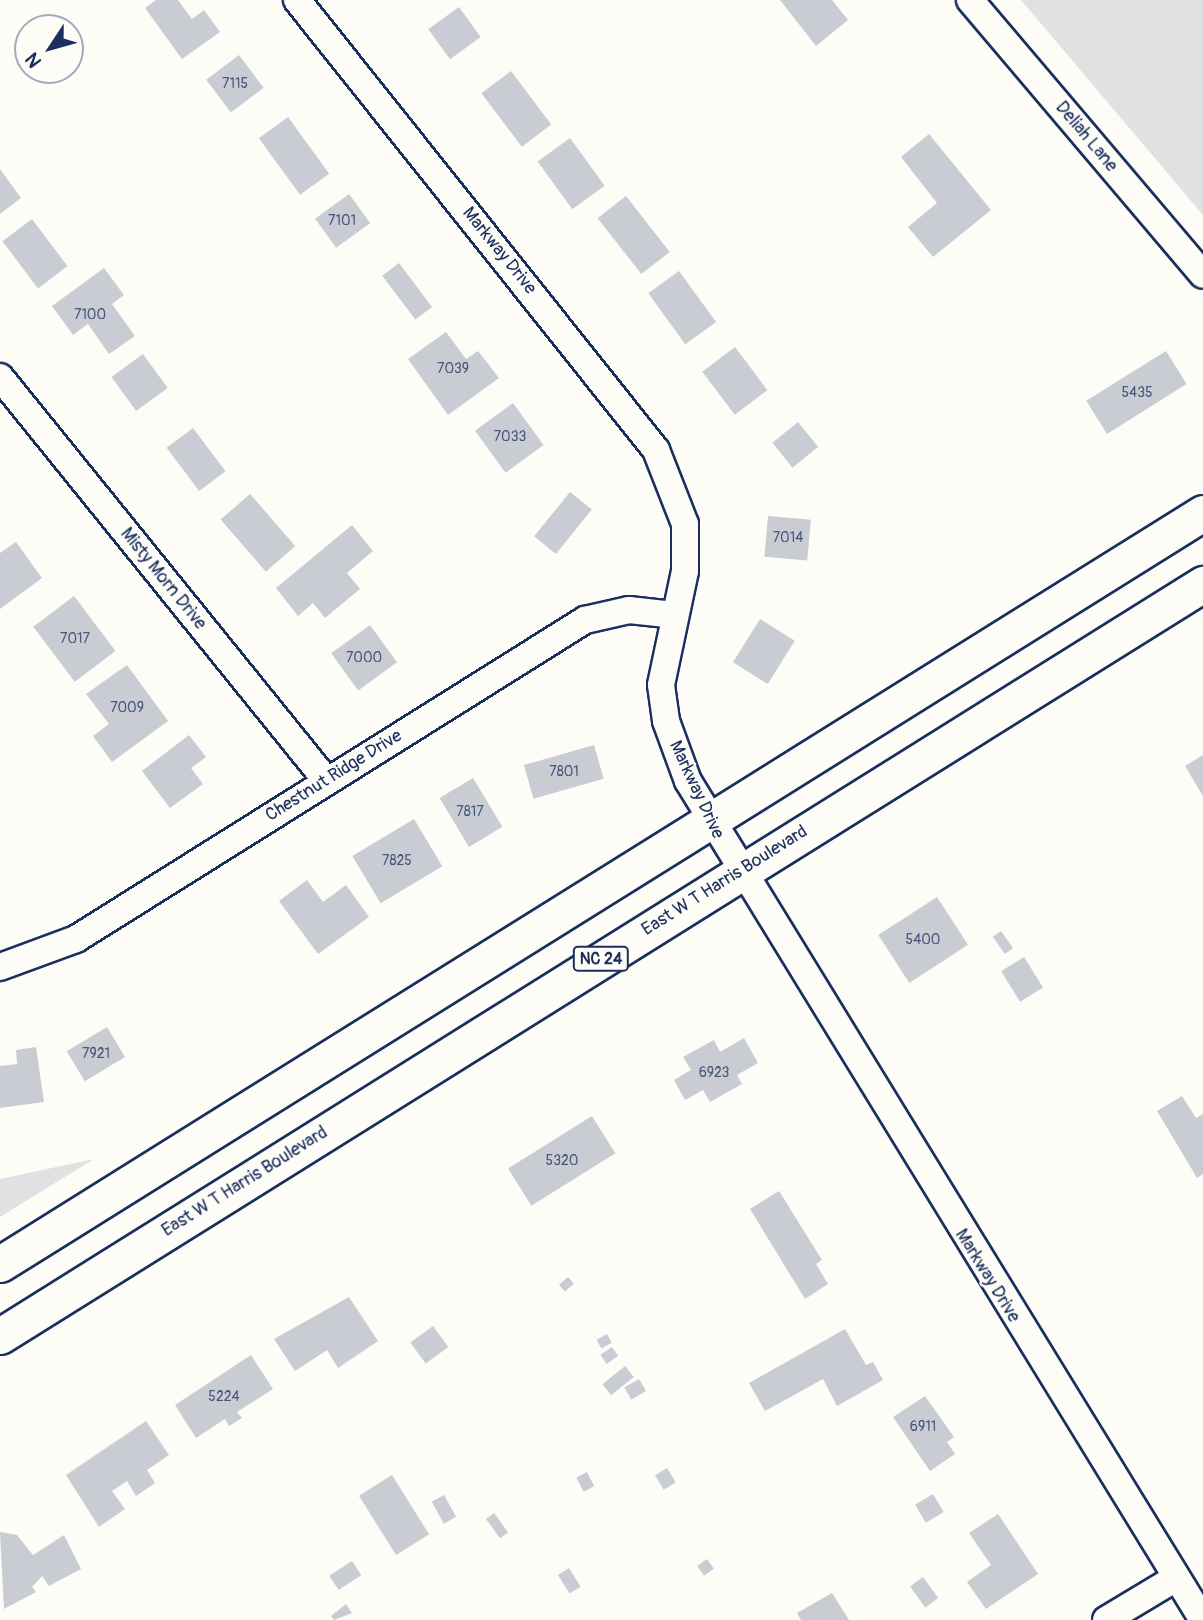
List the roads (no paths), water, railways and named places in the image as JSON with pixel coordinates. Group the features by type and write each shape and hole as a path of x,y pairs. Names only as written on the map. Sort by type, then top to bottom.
{"main road":[{"path":"0,1264 1203,513"},
{"name":"East W T Harris Boulevard","path":"0,1336 738,872 1203,584"}],"street":[{"name":"Markway Drive","path":"297,0 656,450 685,524 687,555 661,685 666,721 708,821 1203,1620"},
{"name":"Deliah Lane","path":"970,0 1203,275"},
{"name":"Misty Morn Drive","path":"0,377 326,780"},
{"name":"Chestnut Ridge Drive","path":"0,967 76,939 585,620 629,610 674,615"},
{"path":"1106,1620 1177,1578"}]}
